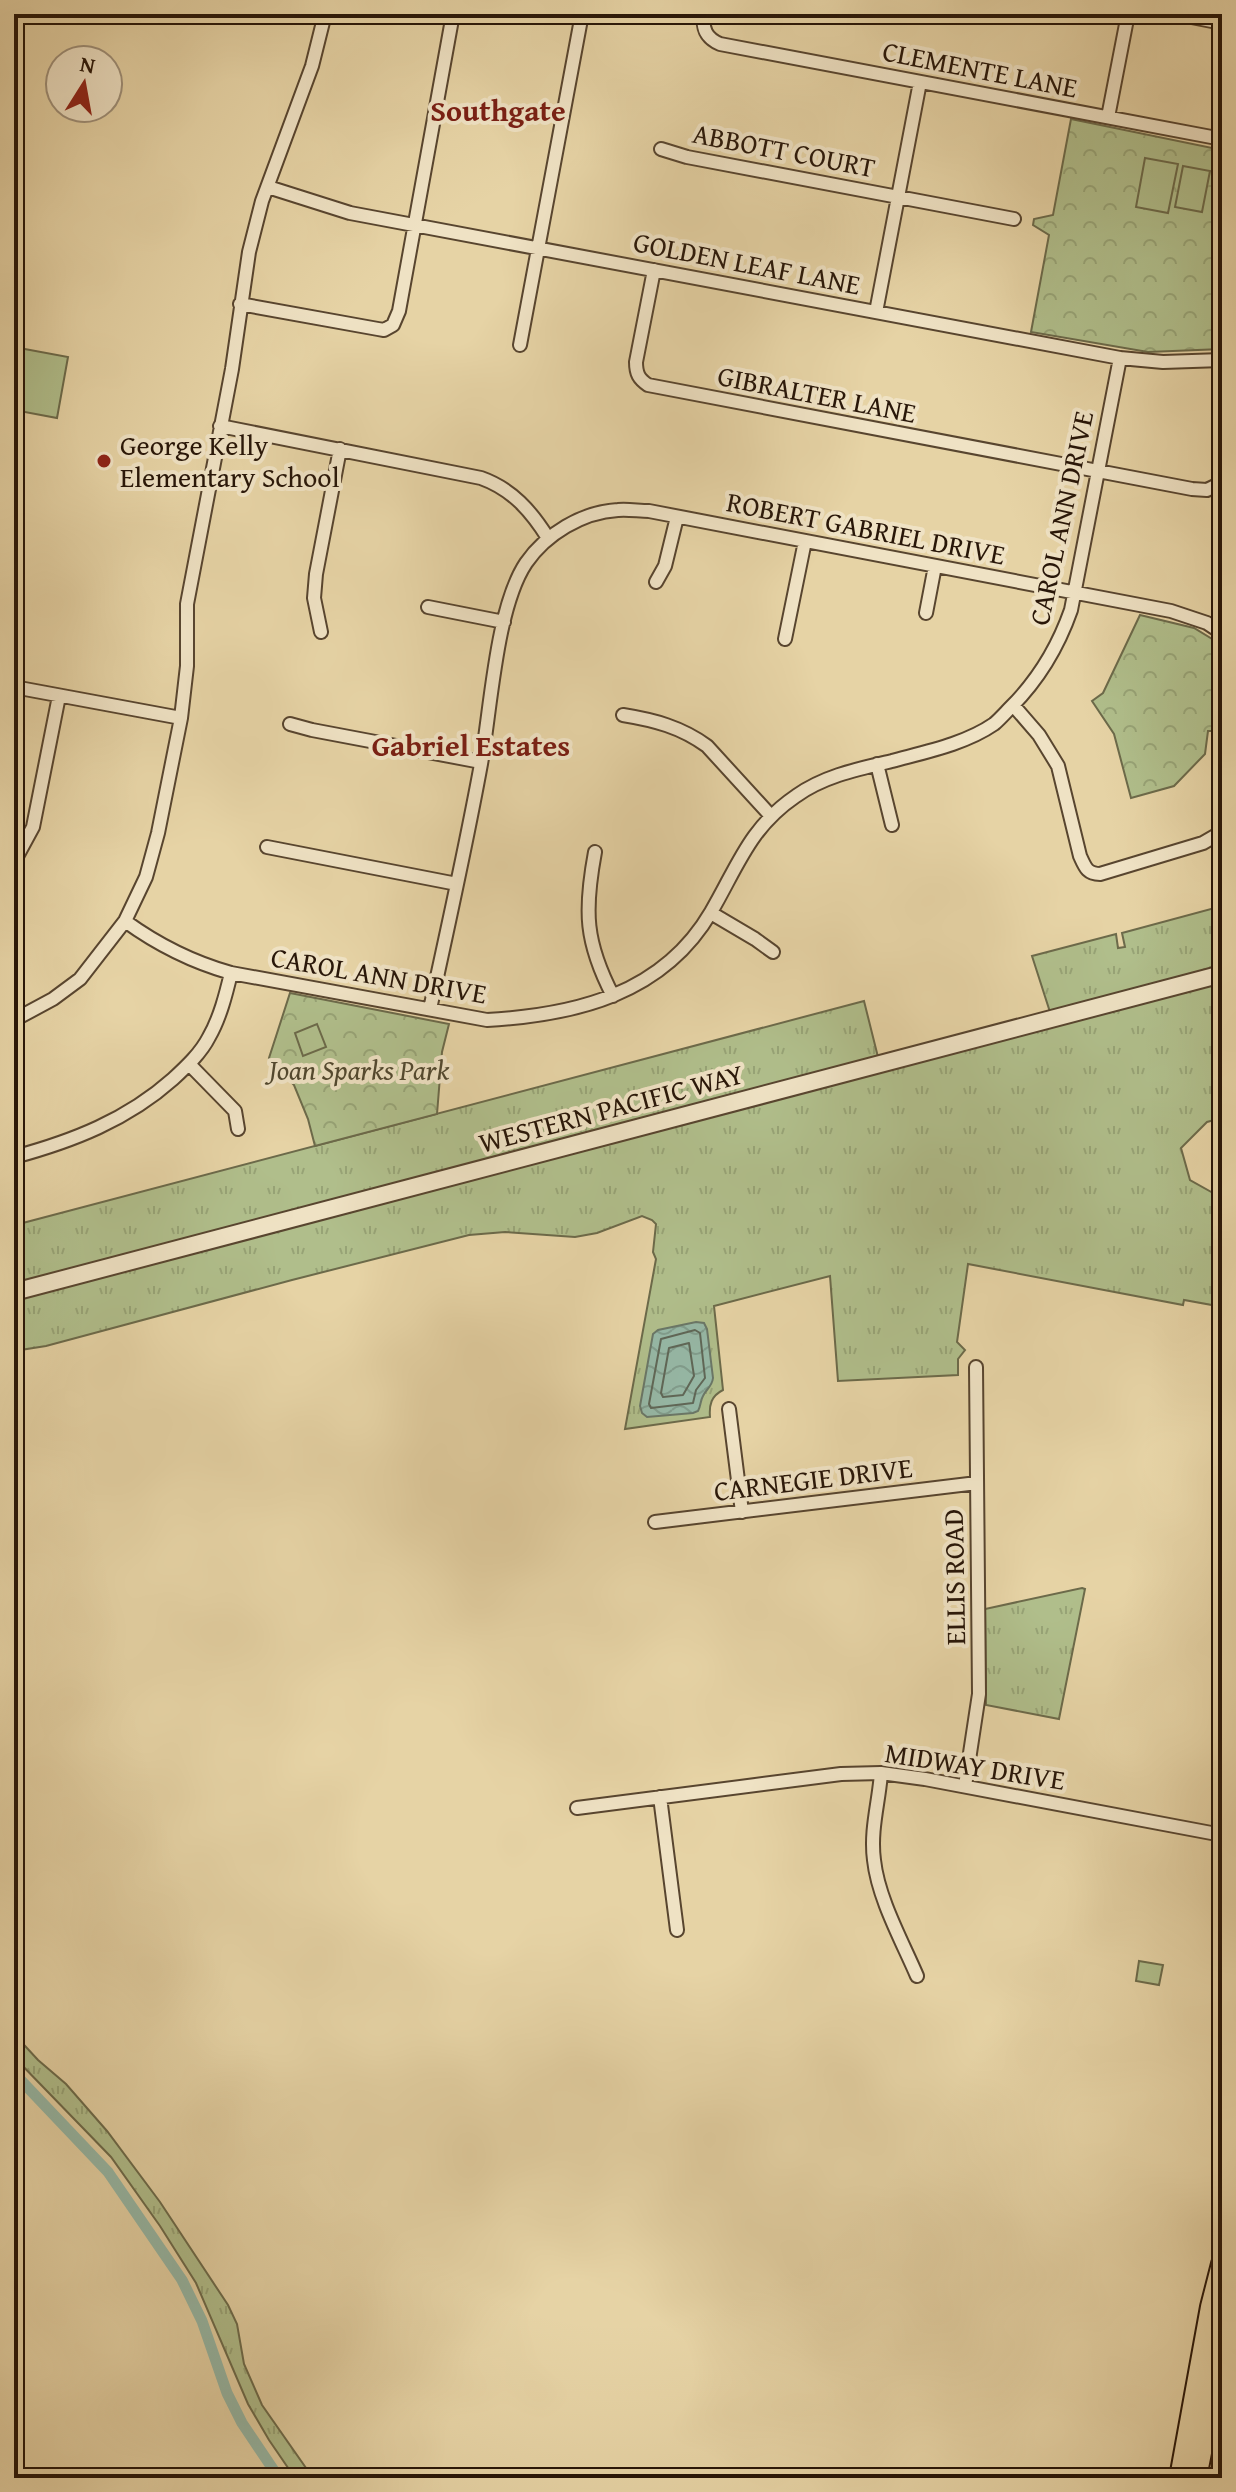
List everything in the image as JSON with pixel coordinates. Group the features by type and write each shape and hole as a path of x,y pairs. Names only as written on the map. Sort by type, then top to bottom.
{"main road":[{"path":"1185,2475 1211,2307 1222,2264"},
{"path":"1185,2475 1222,2345"}],"street":[{"path":"14,1020 53,999 80,979 125,921 146,877 181,718 187,666 187,604 232,369 252,241 312,66 325,14"},
{"path":"240,304 378,329 388,328 397,320 453,14"},
{"path":"520,345 582,14"},
{"name":"CLEMENTE LANE","path":"704,14 705,34 720,44 1222,139"},
{"path":"1108,117 1128,14"},
{"path":"1176,14 1222,23"},
{"path":"876,312 920,82"},
{"name":"ABBOTT COURT","path":"661,149 687,157 1014,219"},
{"name":"GOLDEN LEAF LANE","path":"268,187 330,208 1120,358 1163,362 1222,360"},
{"name":"GIBRALTER LANE","path":"654,270 636,362 640,380 648,385 1098,472"},
{"name":"CAROL ANN DRIVE","path":"125,921 176,953 231,973 487,1020 564,1012 613,996 659,972 675,958 711,913 744,850 770,815 825,780 962,740 995,723 1037,678 1052,656 1068,621 1120,358"},
{"path":"220,426 401,460 493,482 518,499 548,538 527,561 516,581 504,622 481,762 430,1009"},
{"path":"321,632 314,598 316,574 340,449"},
{"path":"1098,472 1192,489 1207,490 1219,484"},
{"name":"ROBERT GABRIEL DRIVE","path":"548,538 580,519 619,509 649,511 1171,611 1207,623 1222,633"},
{"path":"656,582 665,566 677,517"},
{"path":"785,639 805,541"},
{"path":"926,613 935,566"},
{"path":"428,607 504,622"},
{"path":"14,687 181,718"},
{"path":"14,862 33,827 59,696"},
{"path":"1013,705 1039,735 1058,766 1086,870 1100,874 1203,843 1222,832"},
{"path":"623,715 673,726 695,737 745,785 770,815"},
{"path":"290,724 481,762"},
{"path":"877,764 892,825"},
{"path":"267,847 457,884"},
{"path":"595,852 588,900 588,926 599,970 613,996"},
{"path":"711,913 773,952"},
{"path":"14,1157 100,1128 151,1098 189,1064 209,1038 231,973"},
{"name":"WESTERN PACIFIC WAY","path":"14,1292 1222,974"},
{"path":"189,1064 235,1111 238,1129"},
{"name":"ELLIS ROAD","path":"965,1786 979,1694 976,1367"},
{"path":"729,1409 742,1512"},
{"name":"CARNEGIE DRIVE","path":"655,1522 977,1483"},
{"path":"881,1773 873,1834 875,1869 917,1976"},
{"name":"MIDWAY DRIVE","path":"577,1808 841,1774 881,1773 1222,1835"},
{"path":"660,1797 677,1930"}],"green space":[{"path":"1071,119 1222,150 1222,349 1148,352 1031,332 1049,235 1033,225 1034,219 1053,215"},
{"path":"1145,158 1178,164 1168,213 1136,207"},
{"path":"1183,166 1210,171 1202,212 1175,207"},
{"path":"14,347 68,357 57,418 14,410"},
{"path":"1140,615 1194,628 1222,645 1222,731 1208,731 1205,754 1174,786 1131,798 1114,734 1092,701 1103,693"},
{"path":"1222,906 1222,967 1050,1012 1032,956 1116,934 1118,948 1125,947 1122,933"},
{"path":"1222,977 1222,1118 1207,1122 1181,1148 1190,1180 1222,1198 1222,1250 1212,1305 1184,1300 1183,1305 968,1264 957,1342 965,1350 958,1359 958,1375 838,1381 830,1276 714,1306 723,1390 712,1401 710,1417 625,1429 656,1259 653,1252 656,1224 642,1216 597,1233 575,1237 505,1232 469,1235 46,1346 14,1351 14,1297"},
{"name":"Joan Sparks Park","path":"290,993 449,1024 442,1052 437,1114 315,1146 294,1085 269,1058"},
{"path":"864,1001 878,1057 14,1286 14,1240 23,1237 19,1224"},
{"path":"317,1024 326,1047 303,1056 295,1033"},
{"path":"1085,1589 1059,1719 986,1705 985,1609"},
{"path":"1139,1961 1163,1965 1159,1985 1136,1981"},
{"path":"14,2034 66,2084 107,2131 160,2202 228,2305 237,2324 244,2364 262,2405 313,2478 295,2478 269,2440 248,2404 196,2283 111,2157 14,2057"}],"water":[{"path":"704,1323 707,1329 713,1378 698,1411 647,1417 640,1406 653,1334 658,1330"}],"waterway":[{"path":"14,2073 108,2172 182,2280 202,2321 227,2393 242,2423 279,2478"}],"place":[{"name":"George Kelly Elementary School","path":"104,461"}],"district":[{"name":"Southgate","path":"498,111"},
{"name":"Gabriel Estates","path":"471,746"}]}
